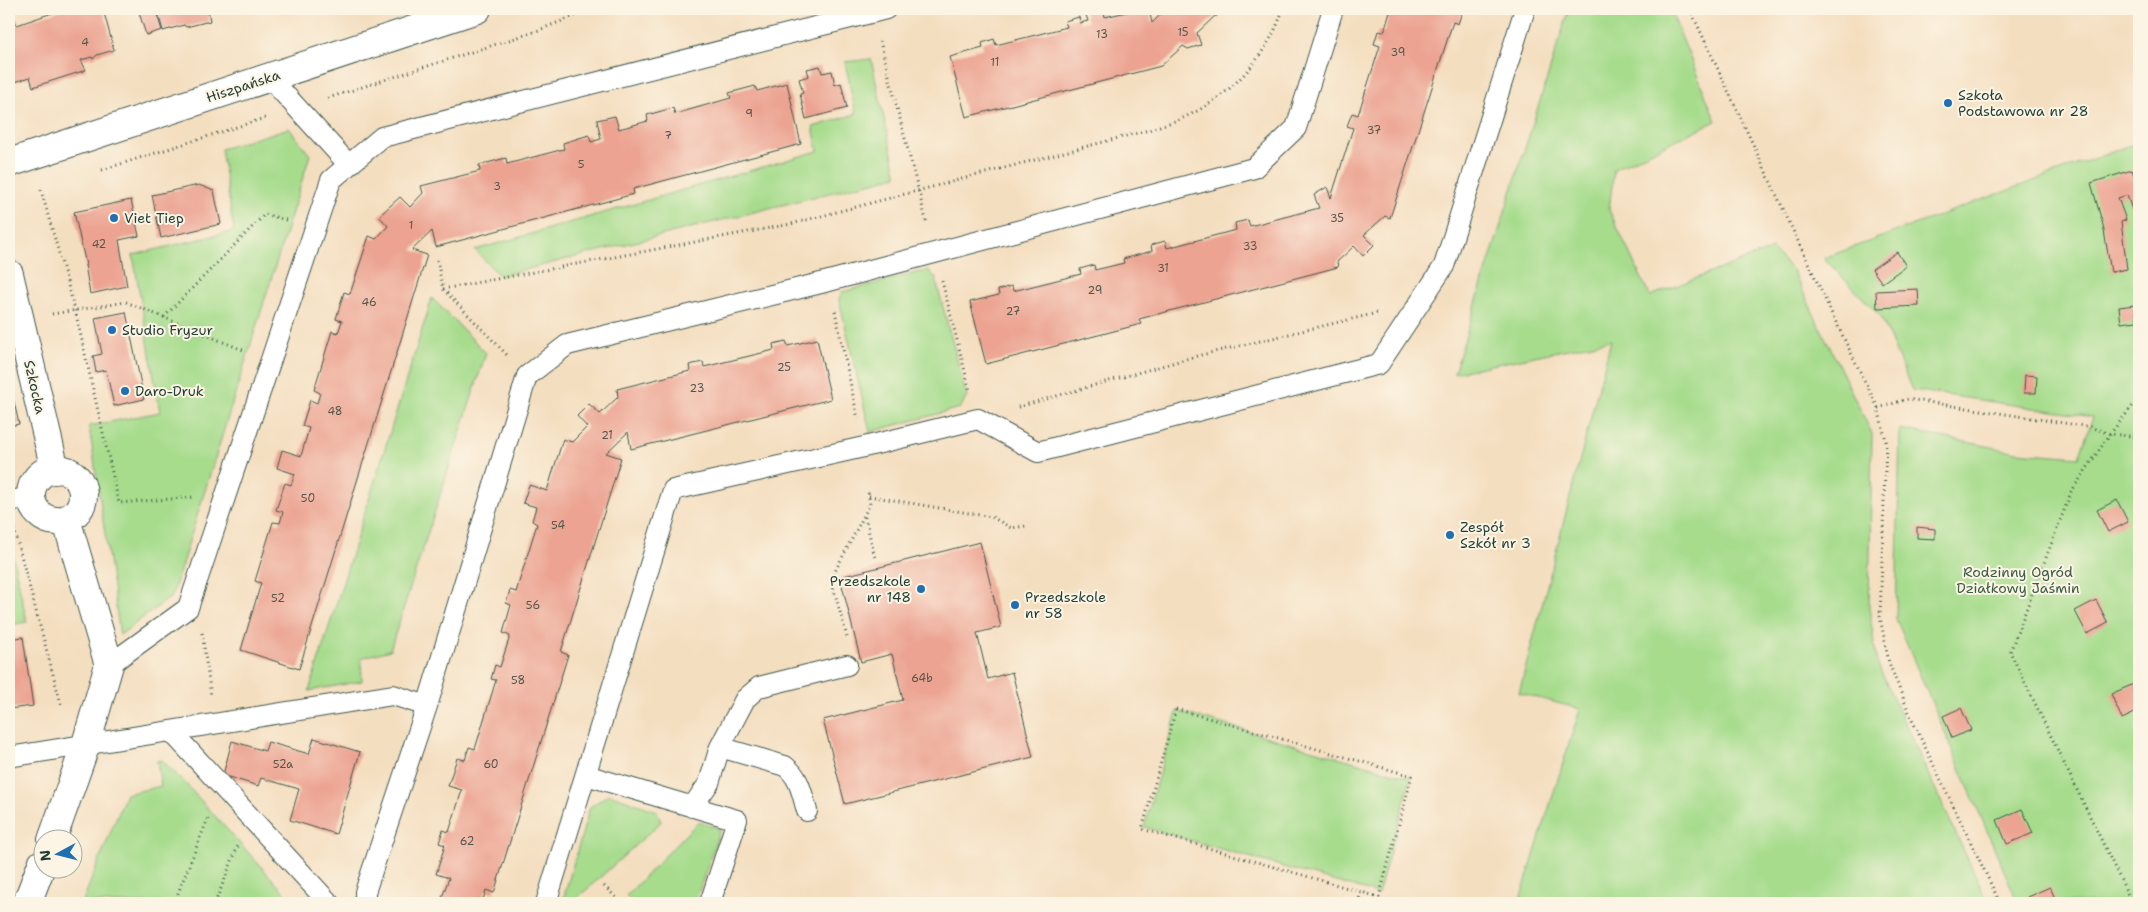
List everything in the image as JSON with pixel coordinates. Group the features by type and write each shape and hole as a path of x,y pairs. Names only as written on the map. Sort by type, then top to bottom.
{"street":[{"name":"Hiszpańska","path":"9,163 477,9"},
{"name":"Szkocka","path":"9,274 14,320 55,470"},
{"path":"55,470 62,470 72,474 79,481 83,490 78,510 71,517 62,521 43,517 36,509 20,499 43,474 55,470"},
{"path":"54,830 75,747 109,665 66,519"},
{"path":"27,903 36,880"}],"lane":[{"path":"365,903 365,892 427,706 527,376 567,345 829,281 1254,168 1296,128 1333,9"},
{"path":"546,903 672,490 864,447 978,419 1038,452 1379,364 1444,266 1525,9"},
{"path":"109,665 188,608 331,180 382,137 879,10"},
{"path":"269,77 349,165"},
{"path":"692,806 709,783 720,747 745,699 760,687 847,665"},
{"path":"9,757 393,695 427,706"},
{"path":"171,731 329,903"},
{"path":"720,747 785,766 794,772 807,811"},
{"path":"586,774 737,820 710,903"}],"path":[{"path":"98,172 534,32 592,9"},
{"path":"443,289 791,224 1098,144 1186,117 1216,98 1254,65 1278,25 1283,9"},
{"path":"1690,9 1799,245 1878,408 1886,441 1880,617 1889,663 1912,720 2000,903"},
{"path":"879,10 918,190 978,419 1193,357 1419,302"},
{"path":"33,192 50,187"},
{"path":"41,190 75,310 119,503 226,494"},
{"path":"164,317 265,214 316,227"},
{"path":"437,260 443,289 527,376"},
{"path":"829,281 864,447"},
{"path":"14,320 126,302 270,362"},
{"path":"2132,903 2010,652 2071,492 2110,434 2139,398"},
{"path":"1878,408 1908,399 2090,428 2110,434 2139,437"},
{"path":"849,644 831,579 865,516 870,504 868,491"},
{"path":"869,496 886,497 992,517 1012,528 1027,526"},
{"path":"865,516 875,557"},
{"path":"14,529 75,747"},
{"path":"191,599 200,622 215,724"},
{"path":"1176,709 1412,776 1378,897 1361,892 1142,829 1176,709"},
{"path":"175,902 221,785"},
{"path":"215,903 250,816"},
{"path":"604,886 622,903"},
{"path":"1358,903 1361,892"}],"green space":[{"path":"1569,9 1670,9 1716,121 1614,169 1609,210 1650,296 1772,249 1793,271 1872,434 1869,608 1877,663 1988,903 1519,903 1580,709 1519,693 1611,340 1454,373"},
{"path":"871,59 897,176 500,276 475,250 818,151 813,127 856,114 845,62"},
{"path":"289,128 310,155 172,596 120,635 89,426 160,412 133,255 234,231 221,149"},
{"name":"Rodzinny Ogród Działkowy Jaśmin","path":"2139,142 2139,903 2018,903 1896,619 1900,429 2017,452 2079,457 2093,417 1912,390 1881,317 1824,258"},
{"path":"928,270 935,277 967,397 960,408 870,432 839,299 842,292"},
{"path":"432,298 486,353 390,650 361,658 362,681 309,691"},
{"path":"9,539 27,622 9,625"},
{"path":"1177,711 1411,778 1378,894 1144,827"},
{"path":"162,760 294,903 82,903 126,794 161,786 157,761"},
{"path":"609,794 657,811 661,822 572,903 562,903 590,807"},
{"path":"698,822 720,829 695,903 633,903 626,896"}],"building":[{"path":"64,9 103,9 114,50 97,55 93,59 92,57 81,60 86,70 33,87 30,77 9,84 9,18 14,17 17,25"},
{"path":"138,9 155,9 162,30 146,35"},
{"path":"157,9 208,9 210,21 163,31"},
{"path":"1084,9 1103,9 1105,17 1139,9 1149,9 1152,23 1166,9 1219,9 1217,16 1197,33 1201,45 1188,49 1183,46 1161,66 966,117 950,57 983,48 982,43 994,39 996,45 1067,27 1065,21 1079,17 1080,23 1088,21"},
{"path":"1391,9 1463,9 1458,24 1453,22 1390,218 1385,216 1364,235 1374,245 1363,256 1354,246 1337,262 1338,267 1139,319 1141,324 986,364 970,302 999,295 998,290 1012,286 1013,291 1081,274 1080,269 1094,265 1095,270 1124,263 1123,259 1152,251 1151,245 1165,241 1167,248 1236,230 1235,223 1248,220 1250,226 1319,208 1314,195 1327,187 1331,198 1353,128 1347,126 1352,113 1358,115 1380,46 1374,44 1378,31 1384,32"},
{"path":"820,66 822,73 832,71 835,85 841,83 847,108 806,119 800,94 803,93 799,79 809,76 807,69"},
{"path":"787,83 801,144 633,189 634,194 436,247 432,231 412,250 427,255 299,669 241,650 261,583 255,581 273,522 280,523 283,512 276,510 285,483 291,485 295,474 277,468 282,450 301,456 309,428 302,426 310,400 317,403 320,393 314,390 332,331 338,333 342,321 336,319 344,292 350,294 369,236 376,239 388,226 379,216 400,197 410,207 423,193 421,186 480,171 479,165 506,158 507,164 564,149 563,143 589,135 591,142 601,139 597,120 615,116 619,129 648,121 647,115 673,108 675,114 731,98 729,93 755,86 757,91"},
{"path":"2132,170 2134,175 2139,173 2139,217 2135,219 2127,195 2118,198 2126,220 2121,222 2127,269 2111,272 2103,225 2091,183"},
{"path":"199,185 214,191 221,224 161,238 152,195"},
{"path":"131,200 139,236 119,240 127,286 90,294 86,265 74,212"},
{"path":"1897,252 1906,266 1882,283 1872,269"},
{"path":"1918,289 1919,306 1877,308 1876,291"},
{"path":"2135,305 2137,321 2121,323 2119,307"},
{"path":"126,312 144,399 114,406 106,370 96,372 93,356 102,354 95,318"},
{"path":"817,339 831,399 631,449 628,432 606,453 621,458 561,652 568,655 494,893 486,890 482,903 440,903 449,878 436,874 445,845 439,843 443,830 449,832 462,790 448,786 457,758 465,760 469,747 475,749 496,680 491,679 495,665 500,667 510,636 503,633 511,605 506,603 510,590 516,592 537,524 532,521 536,507 523,503 529,485 547,491 563,439 572,442 587,427 577,416 589,404 600,414 618,397 617,389 690,371 689,365 703,362 704,367 774,350 773,344 786,341 788,346"},
{"path":"2025,375 2037,376 2036,393 2024,393"},
{"path":"9,380 19,424 9,426"},
{"path":"2117,500 2128,522 2108,532 2097,510"},
{"path":"1917,527 1935,529 1935,539 1917,538"},
{"path":"980,542 1001,627 977,633 988,679 1012,672 1033,757 845,804 823,720 903,700 892,654 861,662 840,577"},
{"path":"2096,600 2108,623 2087,634 2075,611"},
{"path":"23,637 33,706 9,709 9,639"},
{"path":"2136,683 2139,689 2139,711 2122,719 2111,694"},
{"path":"1961,708 1971,730 1952,738 1943,716"},
{"path":"314,738 360,752 336,834 290,820 299,789 261,778 258,786 223,775 232,741 265,751 268,742 309,754"},
{"path":"2022,809 2033,833 2007,844 1997,820"},
{"path":"2050,887 2057,903 2030,903 2027,897"}],"place":[{"name":"Szkoła Podstawowa nr 28","path":"1948,103"},
{"name":"Viet Tiep","path":"114,218"},
{"name":"Studio Fryzur","path":"112,330"},
{"name":"Daro-Druk","path":"125,391"},
{"name":"Zespół Szkół nr 3","path":"1450,535"},
{"name":"Przedszkole nr 148","path":"921,589"},
{"name":"Przedszkole nr 58","path":"1015,605"}]}
